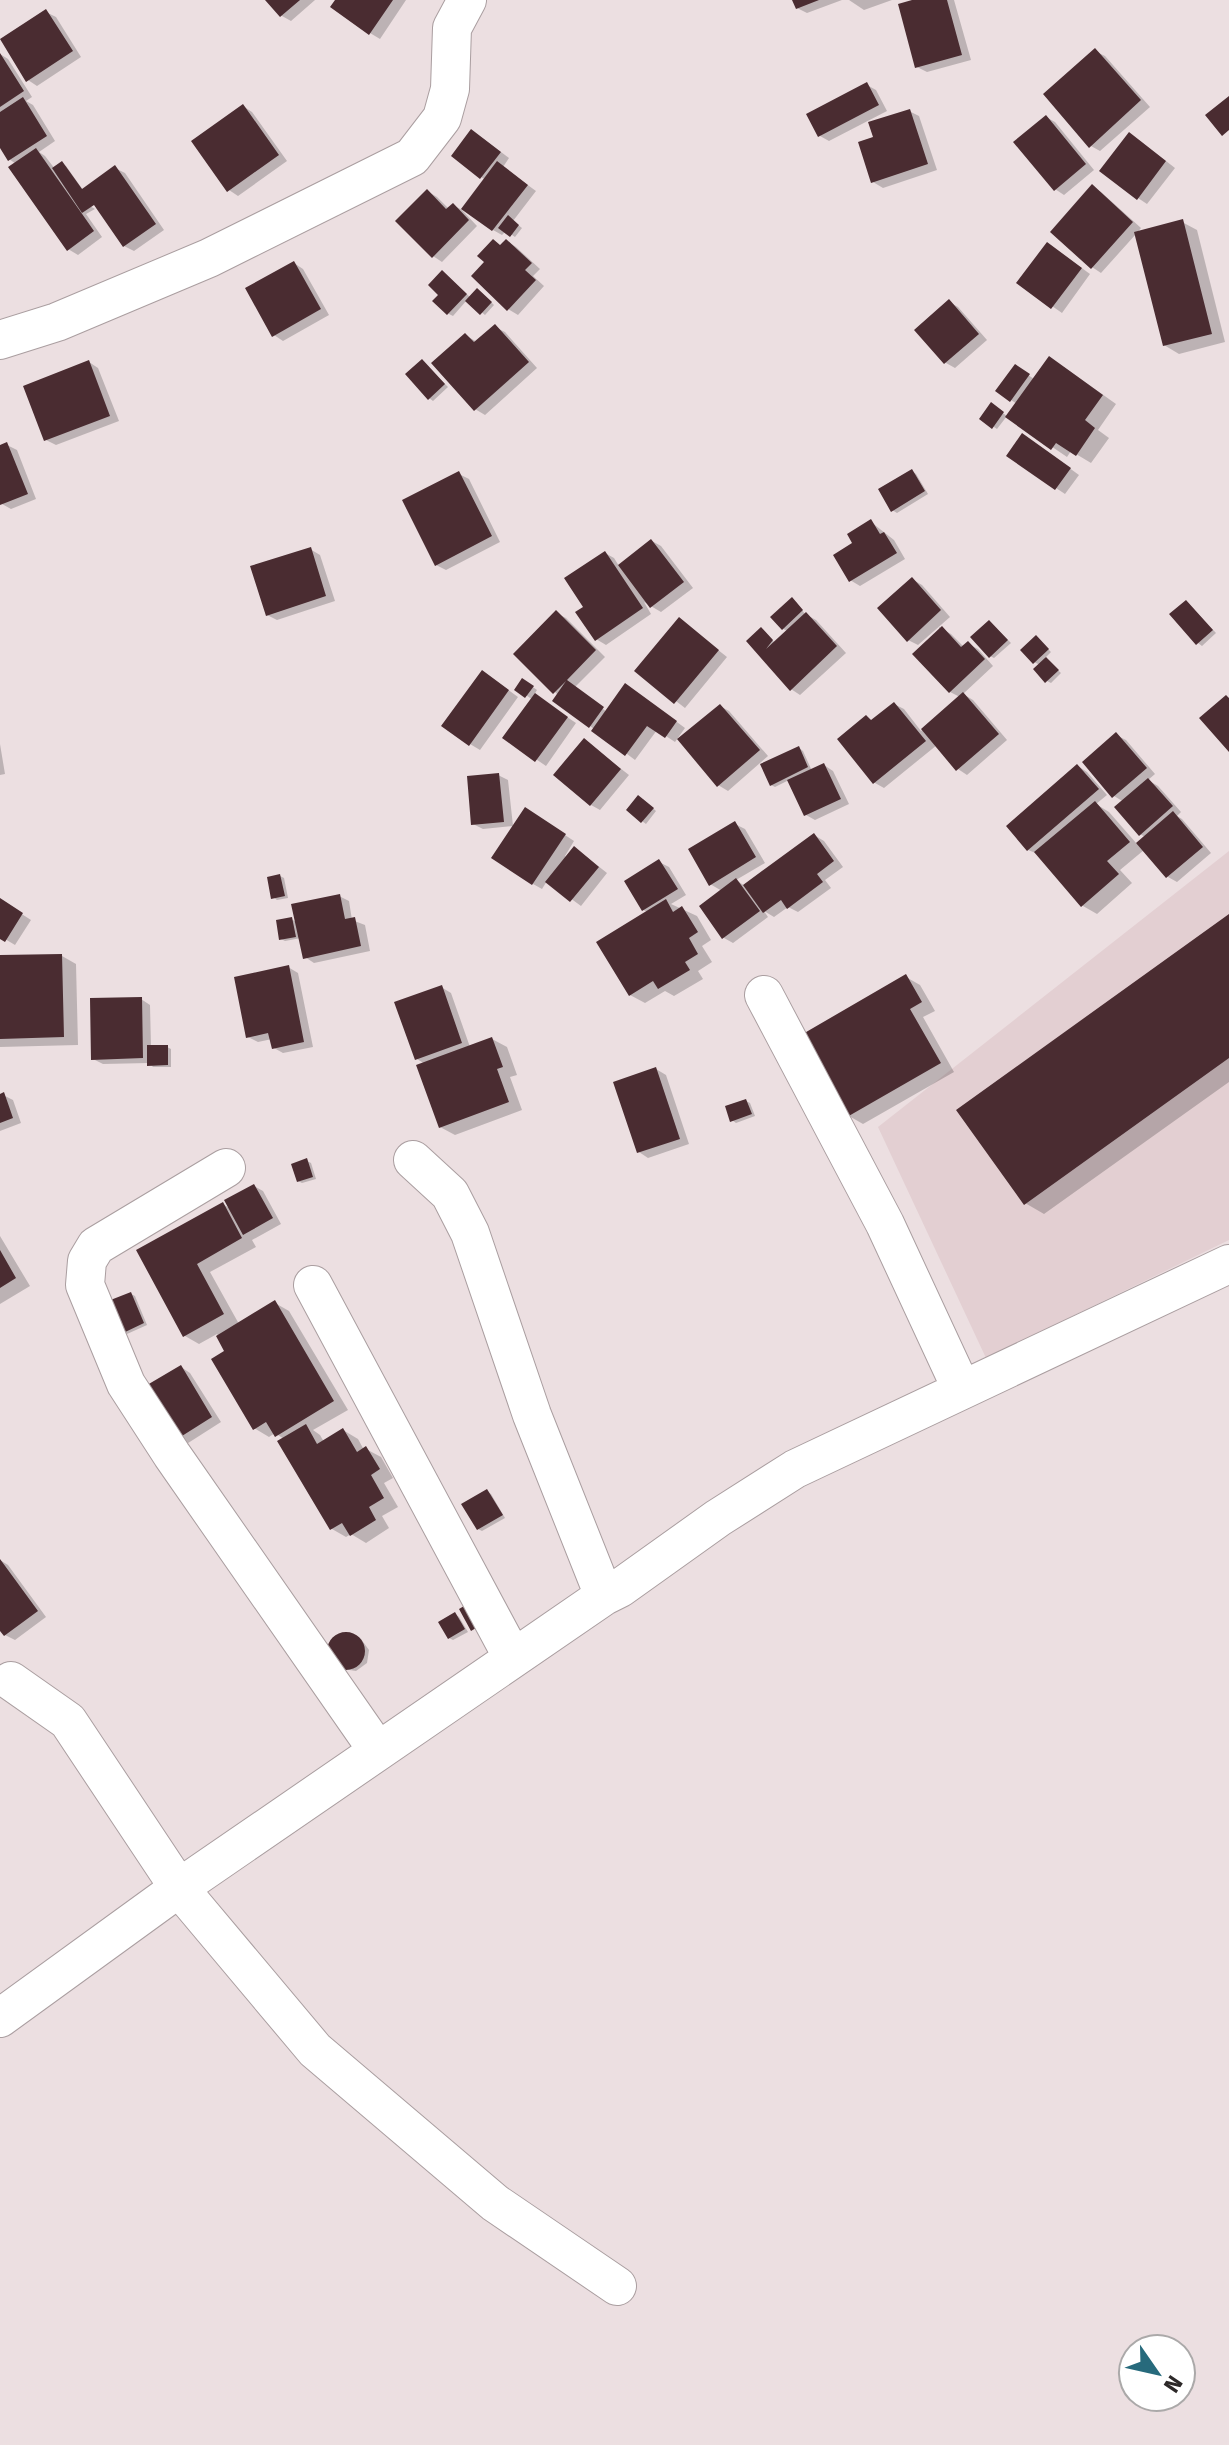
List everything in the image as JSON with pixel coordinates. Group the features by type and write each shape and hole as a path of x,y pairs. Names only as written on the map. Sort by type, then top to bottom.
{"street":[{"path":"0,340 57,322 209,258 412,157 442,118 450,89 452,28 467,0"},
{"path":"764,995 885,1224 962,1390"},
{"path":"413,1160 450,1194 470,1233 532,1415 604,1596"},
{"path":"226,1168 96,1246 87,1261 85,1285 126,1384 378,1751"},
{"path":"0,2018 179,1888 718,1518 795,1469 1229,1264"},
{"path":"313,1285 513,1658"},
{"path":"11,1681 68,1721 179,1888 315,2050 495,2203 617,2286"}],"shaded area":[{"path":"1229,851 1229,1240 986,1358 878,1127"}],"building":[{"path":"265,0 300,0 280,17"},
{"path":"335,0 393,0 369,35 330,7"},
{"path":"792,0 819,0 796,9"},
{"path":"912,0 947,0 962,55 915,68 898,4"},
{"path":"46,9 73,51 26,82 0,39"},
{"path":"1095,48 1141,100 1089,148 1043,94"},
{"path":"0,53 24,91 0,107"},
{"path":"867,82 879,105 818,137 806,114"},
{"path":"1229,96 1229,130 1222,136 1205,115"},
{"path":"23,97 47,136 8,161 0,148 0,112"},
{"path":"243,104 279,155 227,192 191,141"},
{"path":"910,109 928,164 871,183 858,142 873,137 868,122"},
{"path":"1046,115 1086,164 1054,191 1013,142"},
{"path":"471,129 501,152 480,179 451,156"},
{"path":"1129,132 1166,161 1137,200 1099,171"},
{"path":"36,148 94,231 67,251 8,167"},
{"path":"62,161 82,189 115,165 156,224 123,247 94,205 82,213 52,168"},
{"path":"497,161 528,185 492,231 461,209"},
{"path":"1092,184 1133,222 1091,269 1050,232"},
{"path":"427,189 446,209 453,203 469,220 432,258 395,221"},
{"path":"508,215 519,225 510,237 498,228"},
{"path":"1183,219 1212,334 1163,346 1134,232"},
{"path":"493,239 500,245 506,239 532,263 525,270 536,280 507,311 471,276 484,262 477,256"},
{"path":"1047,242 1082,268 1051,309 1016,283"},
{"path":"294,261 321,309 272,337 245,288"},
{"path":"442,270 467,294 447,315 432,301 438,295 428,285"},
{"path":"477,288 492,302 480,315 465,301"},
{"path":"949,299 979,334 944,364 914,330"},
{"path":"495,324 529,362 474,411 431,363 465,333 474,342"},
{"path":"1049,356 1103,395 1085,420 1095,428 1076,456 1056,443 1051,450 1005,417"},
{"path":"422,359 445,384 428,400 405,374"},
{"path":"89,360 110,416 44,441 23,386"},
{"path":"1015,364 1030,374 1010,402 995,391"},
{"path":"991,402 1004,412 992,429 979,419"},
{"path":"1022,433 1071,468 1055,490 1006,456"},
{"path":"7,442 28,494 0,505 0,445"},
{"path":"912,469 925,491 891,512 878,489"},
{"path":"459,471 492,536 435,566 402,500"},
{"path":"871,519 880,534 884,532 897,553 849,582 833,555 852,543 847,534"},
{"path":"651,539 684,582 650,608 618,565"},
{"path":"311,547 326,596 266,616 250,566"},
{"path":"605,551 643,608 595,641 575,612 583,607 564,578"},
{"path":"912,577 941,610 907,642 877,608"},
{"path":"792,597 803,610 782,630 770,617"},
{"path":"1186,600 1213,630 1196,645 1169,614"},
{"path":"556,610 596,650 567,680 604,707 589,728 552,701 566,681 553,694 513,654"},
{"path":"806,612 837,646 790,691 746,641 761,627 773,640 766,649"},
{"path":"679,617 719,650 674,704 634,671"},
{"path":"989,620 1008,640 989,658 970,637"},
{"path":"942,626 961,647 968,641 985,659 949,693 912,654"},
{"path":"1036,635 1049,649 1033,664 1020,650"},
{"path":"1046,657 1059,670 1045,683 1033,669"},
{"path":"482,670 509,690 469,746 441,726"},
{"path":"522,678 534,686 525,698 514,690"},
{"path":"625,683 677,721 665,738 647,726 625,756 591,731"},
{"path":"963,692 999,734 956,771 921,729"},
{"path":"535,693 568,717 535,762 502,738"},
{"path":"1226,695 1229,698 1229,752 1199,718"},
{"path":"894,702 926,741 873,784 837,739 866,715 871,720"},
{"path":"720,704 760,750 717,787 677,739"},
{"path":"1116,732 1147,768 1112,798 1082,762"},
{"path":"584,738 621,769 590,806 553,775"},
{"path":"799,746 808,767 770,786 760,764"},
{"path":"824,763 841,799 804,816 787,780"},
{"path":"1077,764 1099,789 1027,851 1006,826"},
{"path":"499,773 504,822 471,825 467,776"},
{"path":"1148,778 1173,806 1139,836 1114,807"},
{"path":"638,795 654,808 641,823 626,810"},
{"path":"1095,801 1130,842 1107,861 1119,874 1081,907 1034,852"},
{"path":"525,807 566,834 532,885 491,858"},
{"path":"1173,811 1203,847 1166,878 1136,843"},
{"path":"735,821 756,857 709,886 688,849"},
{"path":"814,833 834,861 817,874 823,882 787,909 781,900 763,913 743,885"},
{"path":"574,846 599,867 570,902 545,882"},
{"path":"659,859 678,889 642,911 624,881"},
{"path":"280,874 285,896 271,899 267,877"},
{"path":"736,878 760,911 722,939 699,906"},
{"path":"340,894 345,919 355,917 361,946 303,959 291,904"},
{"path":"0,898 23,913 5,942 0,939"},
{"path":"666,899 673,912 682,906 698,932 689,938 698,954 685,962 690,970 658,989 653,981 629,996 596,942"},
{"path":"1229,914 1229,1058 1024,1205 956,1110"},
{"path":"292,917 296,937 279,940 276,920"},
{"path":"62,954 64,1037 0,1039 0,955"},
{"path":"289,965 304,1042 272,1049 268,1033 246,1038 234,977"},
{"path":"906,974 922,1002 910,1009 941,1063 847,1117 801,1035"},
{"path":"442,985 462,1043 415,1060 394,1002"},
{"path":"142,997 143,1058 91,1060 90,998"},
{"path":"492,1037 503,1067 497,1069 509,1102 439,1128 416,1065"},
{"path":"147,1045 168,1045 168,1065 147,1066"},
{"path":"656,1067 680,1139 637,1153 613,1082"},
{"path":"4,1092 13,1118 0,1123 0,1094"},
{"path":"746,1099 752,1114 730,1122 725,1106"},
{"path":"307,1158 313,1177 297,1182 291,1164"},
{"path":"254,1184 273,1218 243,1235 224,1200"},
{"path":"223,1202 242,1238 197,1264 224,1314 183,1337 136,1250"},
{"path":"0,1250 16,1278 0,1288"},
{"path":"131,1292 144,1323 121,1334 108,1301"},
{"path":"275,1300 334,1401 275,1437 266,1422 253,1430 211,1359 224,1351 216,1336"},
{"path":"181,1365 212,1417 174,1441 142,1388"},
{"path":"306,1424 317,1444 343,1428 357,1452 366,1446 380,1469 371,1475 384,1498 369,1507 376,1520 350,1536 342,1523 330,1530 277,1441"},
{"path":"487,1489 503,1515 477,1530 461,1504"},
{"path":"0,1559 38,1611 4,1636 0,1631"},
{"path":"486,1593 499,1614 471,1631 459,1609"},
{"path":"455,1612 465,1629 448,1639 438,1622"},
{"path":"346,1632 359,1638 365,1651 359,1664 346,1670 333,1664 327,1651 333,1638"}]}
